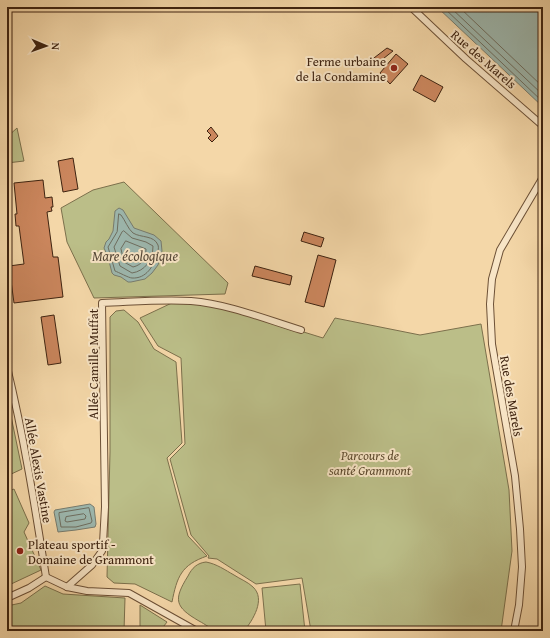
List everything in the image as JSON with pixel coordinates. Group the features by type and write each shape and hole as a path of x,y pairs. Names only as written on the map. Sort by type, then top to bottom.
{"street":[{"name":"Rue des Marels","path":"411,7 461,54 543,126"},
{"name":"Rue des Marels","path":"514,631 519,605 522,567 520,529 515,476 492,344 490,304 492,279 500,250 543,177"},
{"name":"Allée Camille Muffat","path":"67,588 92,565 102,551 103,543 105,507 102,303 176,300 192,301 236,311 301,330"},
{"name":"Allée Alexis Vastine","path":"7,368 32,488 46,577"},
{"path":"7,598 29,588 46,577 67,588 87,591 129,593 137,596 197,631"}],"green space":[{"path":"17,128 24,161 7,163 7,137"},
{"path":"124,182 228,283 225,294 94,298 67,242 61,208 93,190"},
{"name":"Parcours de santé Grammont","path":"176,301 223,307 323,338 335,318 420,335 481,324 509,490 512,551 501,631 311,631 302,578 256,584 217,559 208,558 209,556 191,535 170,459 185,444 181,358 158,346 140,318"},
{"path":"124,310 138,322 154,349 176,362 182,443 167,458 188,536 207,556 191,563 182,573 178,579 172,602 135,584 114,583 107,577 110,452 110,317 116,311"},
{"path":"7,397 22,469 7,476"},
{"name":"Plateau sportif - Domaine de Grammont","path":"14,489 29,523 24,532 41,570 9,585 7,579 7,492"},
{"path":"206,562 221,567 246,582 257,592 257,609 244,631 219,631 191,616 181,607 179,597 183,584 193,568 200,563"},
{"path":"300,584 305,631 266,631 262,588"},
{"path":"45,586 63,594 125,598 124,631 7,631 7,606 21,603"},
{"path":"140,605 167,622 160,631 140,631"}],"water":[{"path":"437,7 539,7 543,15 543,107"},
{"name":"Mare écologique","path":"119,208 123,210 134,228 154,235 161,241 162,251 158,265 145,279 128,282 112,273 104,248 113,231 115,211"},
{"path":"90,504 94,507 95,527 58,532 54,512 55,510"}],"building":[{"path":"387,48 393,51 374,66 370,61"},
{"name":"Ferme urbaine de la Condamine","path":"396,54 408,64 390,84 380,73"},
{"path":"421,75 443,87 435,102 413,90"},
{"path":"211,127 218,136 212,142 208,138 211,135 207,131"},
{"path":"73,158 78,189 63,192 58,161"},
{"path":"43,180 45,198 52,197 52,211 47,212 53,257 58,257 63,297 14,303 9,266 24,264 19,226 16,226 15,214 17,214 14,183"},
{"path":"304,232 324,238 321,247 301,241"},
{"path":"318,255 336,260 324,307 305,302"},
{"path":"255,266 292,276 290,285 252,276"},
{"path":"54,315 61,363 48,365 41,317"}],"place":[{"name":"Ferme urbaine de la Condamine","path":"394,68"},
{"name":"Plateau sportif - Domaine de Grammont","path":"20,551"}]}
